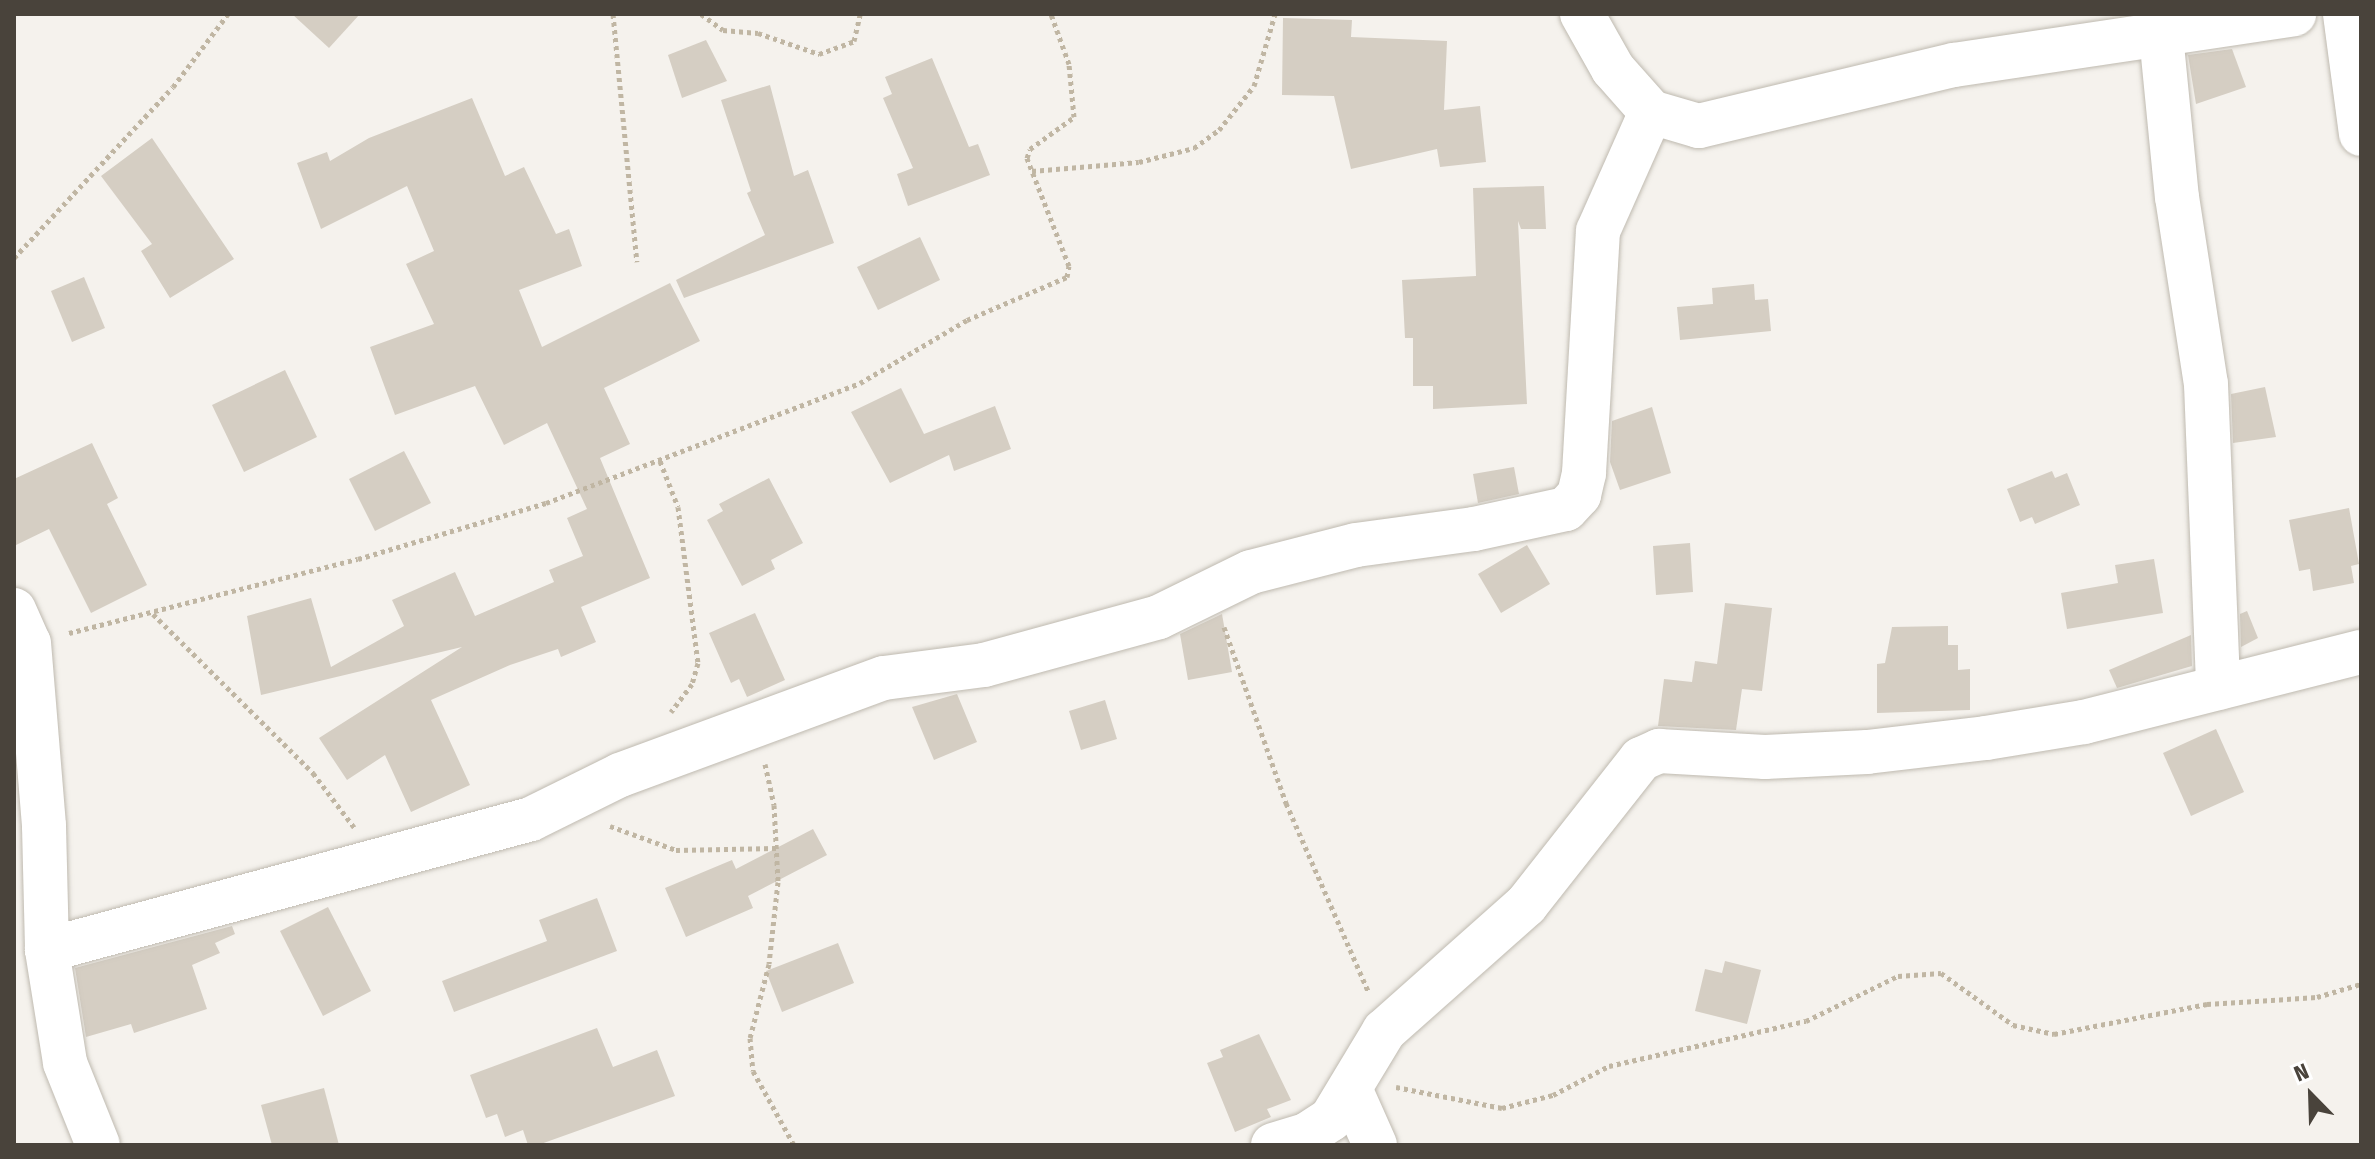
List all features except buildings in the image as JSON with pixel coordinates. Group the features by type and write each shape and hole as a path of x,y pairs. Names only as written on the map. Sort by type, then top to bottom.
{"street":[{"path":"1582,14 1613,69 1651,112 1699,126 1954,65 2294,14"},
{"path":"2345,14 2361,134"},
{"path":"2161,35 2177,197 2206,384 2218,688"},
{"path":"47,950 531,819 572,802 620,775 884,678 984,665 1159,617 1251,572 1356,545 1547,516 1566,509 1579,495 1598,231 1651,112"},
{"path":"22,626 44,826 47,950 65,1063 98,1145"},
{"path":"1273,1145 1308,1134 1331,1119 1351,1091 1384,1031 1526,905 1616,786 1641,759 1659,751 1765,757 1867,752 2084,722 2361,652"},
{"path":"1351,1091 1375,1145"}],"path":[{"path":"14,258 173,87 228,14"},
{"path":"613,14 637,262"},
{"path":"701,14 723,30 758,33 819,54 854,41 860,14"},
{"path":"22,626 152,613 462,529 660,461 860,383 967,320 1067,277 1069,266 1032,171 1030,149 1066,128 1074,117 1069,64 1051,14"},
{"path":"1032,171 1139,162 1194,148 1219,130 1254,86 1275,14"},
{"path":"660,461 678,507 698,663 692,684 668,717"},
{"path":"1212,592 1286,803 1384,1031"},
{"path":"152,613 313,773 378,860"},
{"path":"750,726 770,777 777,848 769,964 750,1038 753,1071 794,1145"},
{"path":"572,802 623,834 676,850 777,848"},
{"path":"1351,1091 1403,1087 1502,1108 1553,1095 1609,1066 1806,1021 1898,976 1941,973 2013,1025 2054,1034 2207,1004 2317,997 2361,984"}]}
